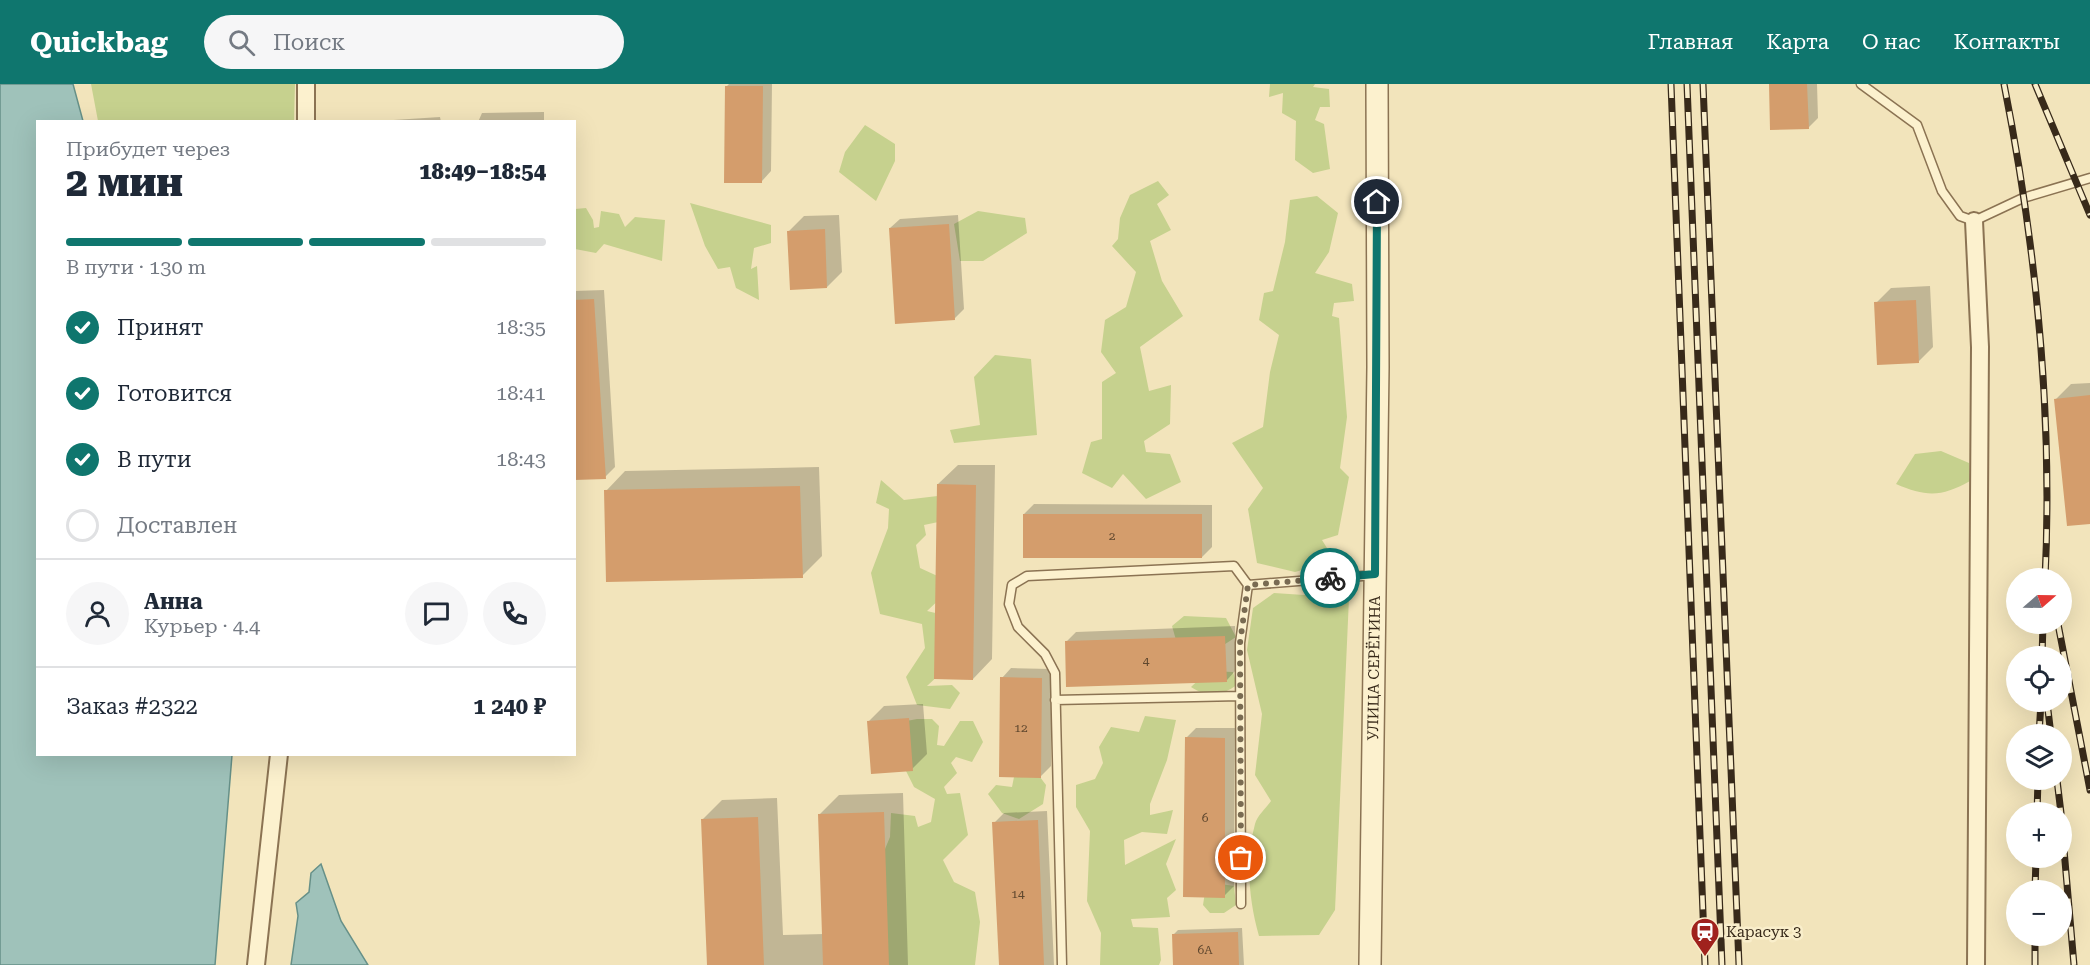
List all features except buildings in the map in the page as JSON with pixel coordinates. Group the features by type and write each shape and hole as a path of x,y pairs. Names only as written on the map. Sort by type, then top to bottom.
{"street":[{"path":"306,84 306,120"},
{"name":"УЛИЦА СЕРЁГИНА","path":"1370,965 1378,367 1377,84"},
{"path":"1974,221 1980,347 1976,965"},
{"path":"256,965 279,756"}],"lane":[{"path":"1861,84 1917,125 1942,191 1960,216 1974,221 2023,198 2090,178"},
{"path":"1062,965 1055,673 1045,654 1018,627 1009,604 1012,585 1027,576 1234,566 1248,585 1240,643 1241,904"},
{"path":"1248,585 1375,574"},
{"path":"1055,700 1240,696"}],"green space":[{"path":"91,84 295,84 294,120 98,120"},
{"path":"1270,84 1315,84 1313,87 1329,89 1330,107 1320,107 1315,120 1324,124 1330,169 1313,173 1295,160 1296,121 1282,113 1283,93 1269,97"},
{"path":"865,125 895,144 895,161 876,201 839,172 845,152"},
{"path":"1158,181 1169,195 1157,204 1171,230 1150,241 1162,281 1183,316 1140,347 1149,391 1171,385 1170,424 1144,441 1146,452 1170,454 1181,482 1146,499 1123,474 1112,488 1082,473 1091,442 1102,439 1102,382 1116,373 1101,352 1105,320 1126,307 1136,272 1112,246 1118,239 1120,218 1130,195"},
{"path":"1317,196 1338,213 1329,252 1315,273 1352,284 1354,301 1334,303 1332,316 1339,318 1347,417 1340,468 1349,477 1338,535 1322,540 1335,561 1295,572 1257,563 1248,509 1263,488 1232,443 1263,427 1270,372 1279,335 1259,320 1264,293 1273,291 1285,242 1290,200"},
{"path":"690,203 771,225 771,243 754,248 751,269 757,266 759,300 736,288 730,267 718,269 705,246"},
{"path":"586,208 593,220 594,228 599,227 601,211 619,214 625,227 635,217 665,220 662,261 604,244 596,253 576,249 576,209"},
{"path":"978,211 1025,218 1027,233 983,261 960,261 954,224"},
{"path":"995,355 1031,359 1037,435 954,443 950,430 980,425 974,377"},
{"path":"1941,451 1969,463 1970,481 1951,490 1934,493 1916,491 1896,484 1915,454"},
{"path":"881,480 904,500 946,495 943,521 924,525 926,535 916,545 920,568 944,579 945,594 927,611 948,616 956,659 927,686 952,685 960,693 950,709 917,705 906,677 925,648 922,624 880,614 871,573 888,528 889,509 876,503"},
{"path":"1274,593 1349,598 1335,910 1319,935 1259,936 1251,895 1249,866 1252,838 1256,821 1271,801 1255,775 1262,714 1247,650 1253,608"},
{"path":"1184,616 1226,618 1236,637 1219,648 1178,647 1172,626"},
{"path":"1208,671 1233,672 1237,685 1225,692 1214,694 1203,693 1191,687"},
{"path":"1145,716 1176,720 1167,760 1150,804 1150,815 1173,810 1167,834 1142,832 1124,840 1125,865 1176,839 1166,864 1176,890 1167,898 1170,917 1131,919 1133,927 1158,928 1161,960 1159,965 1100,965 1101,933 1087,901 1090,831 1076,807 1076,785 1095,779 1103,763 1099,747 1111,727 1139,732"},
{"path":"932,719 939,726 937,745 944,746 960,721 973,721 983,742 972,762 956,757 951,763 957,773 944,787 947,794 960,793 968,835 943,860 954,882 975,892 980,922 975,965 876,965 880,861 890,837 891,813 915,816 918,827 931,822 935,799 914,787 902,763 896,723"},
{"path":"1015,772 1037,773 1046,785 1043,804 1019,819 1002,813 988,794 996,785 1012,787"},
{"path":"1214,883 1234,886 1236,905 1224,913 1210,913 1203,905 1205,892"}],"water":[{"path":"0,84 73,84 83,120 36,120 36,756 232,756 215,965 0,965"},
{"path":"321,864 341,921 368,965 291,965 298,916 296,903 309,892 311,873"}],"railway":[{"path":"1671,84 1705,965"},
{"path":"1687,84 1722,965"},
{"path":"1703,84 1739,965"},
{"path":"2004,84 2025,206 2040,330 2046,455 2045,568"},
{"path":"2035,84 2090,215"},
{"path":"2042,646 2043,634"},
{"path":"2060,634 2090,790"},
{"path":"2040,712 2040,724"},
{"path":"2048,712 2050,724"},
{"path":"2037,802 2038,790"},
{"path":"2058,790 2060,802"},
{"path":"2035,880 2036,868"},
{"path":"2066,868 2074,965"},
{"path":"2035,946 2035,965"}],"way so far":[{"path":"1241,858 1240,643 1248,585 1330,578"}],"place":[{"name":"Карасук 3","path":"1705,958"}],"route":[{"path":"1330,578 1375,574 1378,367 1377,202"}]}
